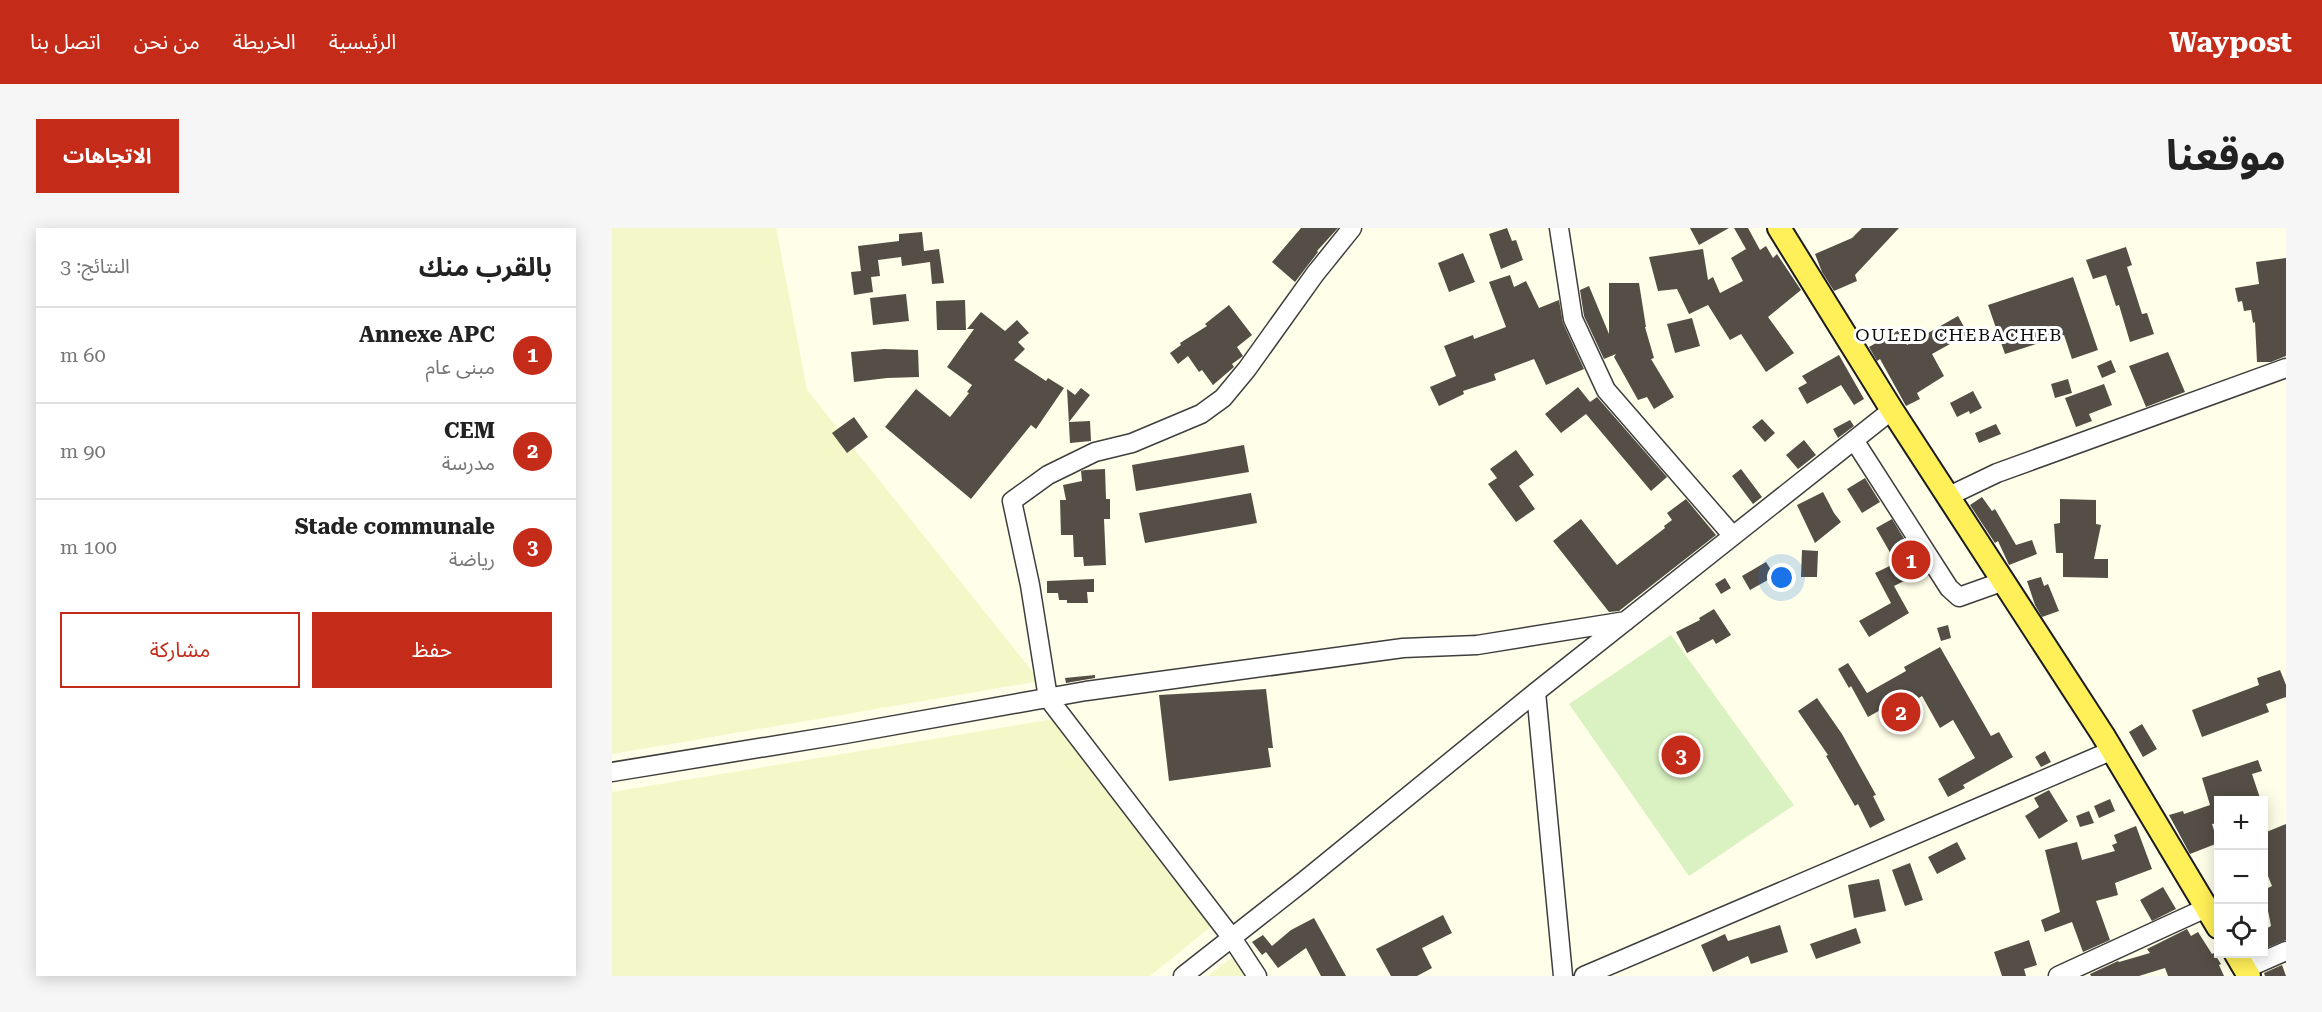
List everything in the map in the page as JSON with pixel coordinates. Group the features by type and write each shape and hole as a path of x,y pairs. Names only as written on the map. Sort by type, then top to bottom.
{"main road":[{"path":"1779,228 1892,410 2113,750 2212,917"}],"street":[{"path":"1257,976 1232,938 1048,698 1030,585 1012,501 1057,470 1095,452 1132,443 1201,414 1223,398 1352,228"},
{"path":"1559,228 1573,319 1606,390 1733,536"},
{"path":"1949,496 1997,473 2286,368"},
{"path":"1183,976 1892,410"},
{"path":"1854,440 1949,588 1959,597 2004,581"},
{"path":"612,772 1048,698 1403,648 1477,645 1626,621"},
{"path":"1536,692 1563,976"},
{"path":"1584,976 2113,750"},
{"path":"2058,976 2212,917"},
{"path":"2244,966 2286,951"}],"green space":[{"path":"612,228 776,228 807,390 1040,681 612,754"},
{"path":"1671,635 1794,805 1689,876 1569,704"},
{"path":"1066,717 1218,921 1150,976 612,976 612,792"},
{"path":"1233,957 1245,976 1208,976"}],"building":[{"path":"1301,228 1338,228 1317,251 1295,282 1272,262"},
{"path":"1507,228 1512,241 1516,240 1523,260 1501,269 1489,234"},
{"path":"1690,228 1729,228 1699,245"},
{"path":"1734,228 1748,228 1760,250 1766,246 1773,258 1777,254 1801,290 1768,317 1794,353 1766,372 1741,334 1730,340 1708,305 1689,314 1677,289 1658,291 1649,257 1703,249 1708,280 1713,277 1720,293 1743,281 1731,258 1746,249"},
{"path":"1862,228 1899,228 1855,275 1857,281 1834,291 1822,272 1815,254 1852,238"},
{"path":"922,232 924,251 939,249 944,283 932,284 930,262 902,266 901,257 878,260 880,276 871,277 873,292 854,295 851,272 861,271 858,246 899,241 899,234"},
{"path":"2126,247 2132,265 2127,267 2142,314 2147,313 2154,334 2130,342 2119,305 2116,306 2106,275 2093,279 2086,260"},
{"path":"1463,253 1475,282 1449,292 1438,263"},
{"path":"2286,258 2286,356 2271,362 2257,362 2255,322 2253,323 2251,310 2244,311 2242,301 2238,302 2235,288 2259,284 2256,262"},
{"path":"1510,275 1514,287 1526,281 1539,308 1559,300 1563,323 1584,369 1546,385 1534,359 1494,374 1496,380 1463,391 1464,394 1439,406 1430,387 1456,376 1444,346 1473,335 1474,339 1506,327 1489,282"},
{"path":"2073,277 2098,350 2072,359 2064,335 2005,354 1988,305"},
{"path":"1609,283 1639,283 1645,327 1654,358 1651,359 1674,397 1654,409 1647,397 1638,400 1614,357 1616,354 1604,359 1584,316 1580,290 1589,286 1609,334"},
{"path":"906,294 909,321 873,325 870,298"},
{"path":"965,300 966,330 937,330 936,301"},
{"path":"1229,305 1252,335 1237,347 1243,356 1232,364 1234,367 1213,385 1202,370 1199,372 1188,356 1178,364 1170,353 1181,345 1180,343 1207,326 1205,324"},
{"path":"981,312 1005,331 1017,320 1029,333 1018,342 1025,349 1014,360 1046,381 1048,378 1064,388 1036,429 1031,425 971,499 885,427 916,389 950,417 969,393 967,392 972,385 947,367 974,329 967,329"},
{"path":"1958,316 1968,334 1932,354 1944,376 1917,393 1920,399 1906,406 1880,359 1877,361 1869,347 1899,330 1907,345"},
{"path":"1692,318 1700,346 1675,353 1667,324"},
{"path":"884,349 918,350 919,377 854,382 851,352"},
{"path":"2168,352 2185,392 2146,407 2129,366"},
{"path":"1839,355 1864,399 1854,405 1841,385 1807,404 1798,388 1807,383 1802,376"},
{"path":"2111,360 2116,372 2102,378 2097,366"},
{"path":"2068,379 2072,393 2055,398 2051,384"},
{"path":"2104,384 2112,405 2089,414 2092,421 2076,427 2065,398"},
{"path":"1578,387 1590,402 1597,397 1667,477 1651,491 1586,414 1561,433 1545,414"},
{"path":"1081,388 1090,395 1069,422 1090,421 1091,441 1070,443 1067,389 1075,395"},
{"path":"1973,391 1982,408 1957,417 1950,403"},
{"path":"854,417 868,437 847,453 832,433"},
{"path":"1762,419 1775,433 1765,442 1752,427"},
{"path":"1850,420 1854,426 1838,438 1833,429"},
{"path":"1996,424 2001,434 1979,443 1975,433"},
{"path":"1804,440 1816,455 1798,469 1786,455"},
{"path":"1244,445 1249,472 1136,491 1132,465"},
{"path":"1516,450 1534,475 1519,486 1535,509 1516,522 1488,484 1497,478 1490,469"},
{"path":"1105,469 1106,499 1110,499 1110,519 1104,519 1106,565 1084,566 1083,557 1074,557 1073,535 1061,535 1060,500 1066,500 1063,485 1082,481 1081,471"},
{"path":"1741,469 1762,497 1753,504 1732,476"},
{"path":"1865,478 1880,502 1862,513 1847,489"},
{"path":"1823,492 1841,522 1815,543 1797,505"},
{"path":"1251,493 1257,523 1145,543 1139,513"},
{"path":"1982,497 1992,511 1995,509 2016,545 2032,540 2037,554 2009,565 1998,541 1995,543 1970,505"},
{"path":"1686,499 1716,535 1619,611 1609,612 1553,541 1581,519 1617,565 1665,528 1664,526 1672,520 1667,513"},
{"path":"2060,499 2096,500 2096,524 2101,525 2094,559 2108,559 2108,578 2063,577 2063,553 2056,553 2054,524 2060,523"},
{"path":"1892,519 1924,571 1894,586 1909,613 1869,637 1859,621 1891,603 1875,573 1896,563 1876,528"},
{"path":"1802,550 1818,551 1817,577 1801,577"},
{"path":"1766,562 1775,576 1750,590 1742,576"},
{"path":"2041,577 2044,586 2048,584 2059,611 2042,617 2035,605 2027,581"},
{"path":"1725,578 1731,588 1721,594 1715,584"},
{"path":"1094,579 1094,592 1087,592 1088,603 1067,603 1067,600 1059,600 1058,593 1047,593 1047,581"},
{"path":"1714,609 1731,635 1716,644 1713,639 1687,653 1676,632 1700,620 1699,618"},
{"path":"1948,625 1951,638 1941,641 1937,628"},
{"path":"1940,647 1991,736 1999,732 2013,757 1963,785 1965,788 1948,797 1938,779 1975,758 1953,720 1940,728 1922,696 1905,706 1900,699 1868,717 1851,686 1849,688 1838,669 1848,663 1867,693 1906,671 1904,667"},
{"path":"2280,670 2286,685 2286,697 2266,704 2269,712 2202,737 2192,710 2259,685 2257,678"},
{"path":"1095,675 1095,678 1066,683 1065,678"},
{"path":"1266,689 1273,748 1268,748 1271,767 1169,781 1159,695"},
{"path":"1817,698 1842,734 1876,795 1873,796 1885,820 1870,828 1858,804 1855,806 1826,756 1828,755 1798,711"},
{"path":"2142,724 2157,749 2143,757 2129,732"},
{"path":"2045,751 2051,762 2041,767 2035,757"},
{"path":"2258,760 2262,771 2252,774 2259,796 2214,796 2214,824 2212,824 2214,845 2190,854 2169,815 2183,811 2184,814 2210,805 2202,778"},
{"path":"2049,790 2068,821 2039,839 2025,816 2039,807 2034,798"},
{"path":"2110,799 2115,811 2099,818 2094,806"},
{"path":"2089,811 2094,823 2080,827 2076,816"},
{"path":"2286,824 2286,940 2268,947 2268,928 2271,926 2268,888 2272,886 2268,876 2268,831"},
{"path":"2136,826 2152,869 2115,883 2118,895 2096,901 2110,940 2083,952 2072,922 2045,932 2041,920 2060,912 2045,850 2077,842 2082,860 2115,851 2112,845 2117,843 2114,835"},
{"path":"1957,842 1966,859 1937,874 1928,857"},
{"path":"1910,863 1923,900 1905,906 1892,870"},
{"path":"1879,879 1886,911 1854,918 1848,885"},
{"path":"2163,887 2176,909 2152,921 2140,900"},
{"path":"1443,915 1452,933 1422,948 1432,968 1417,976 1391,976 1376,949"},
{"path":"1314,918 1346,976 1321,976 1306,948 1278,968 1266,952 1262,955 1252,942 1263,935 1272,946 1291,930"},
{"path":"1780,925 1788,952 1751,964 1748,956 1713,972 1701,945 1725,934 1728,941"},
{"path":"1856,928 1861,943 1816,959 1810,944"},
{"path":"2187,929 2191,936 2198,932 2212,954 2214,953 2214,958 2217,958 2221,964 2219,965 2224,976 2168,976 2165,968 2139,976 2091,976 2090,974 2118,961 2150,953 2147,949"},
{"path":"2029,940 2037,965 2024,969 2026,976 2002,976 1994,952"},
{"path":"2282,965 2286,976 2265,976 2264,973"}],"place":[{"name":"Annexe APC","path":"1911,560"},
{"name":"CEM","path":"1901,712"},
{"name":"Stade communale","path":"1681,755"}],"district":[{"name":"OULED CHEBACHEB","path":"1959,335"}]}
